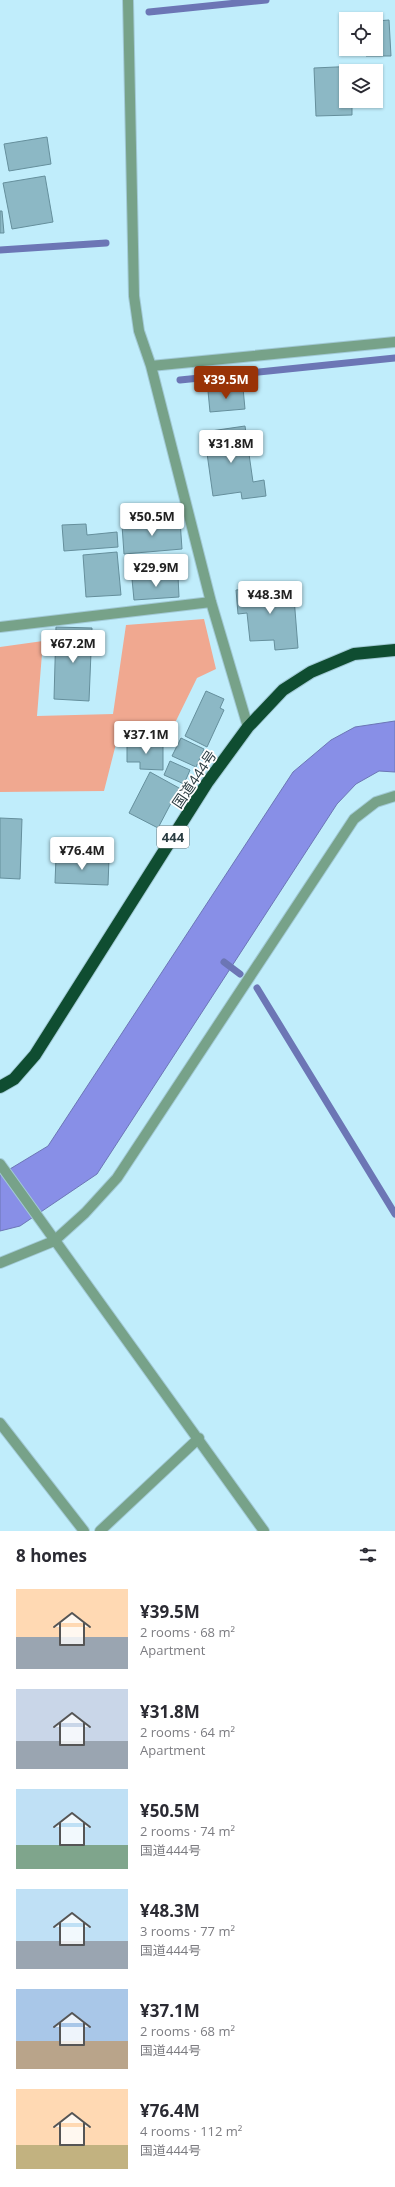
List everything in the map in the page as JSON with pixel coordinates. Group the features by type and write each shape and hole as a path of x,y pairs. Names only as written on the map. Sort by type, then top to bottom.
{"highway":[{"name":"国道444号","path":"0,1087 14,1078 35,1055 207,783 248,727 283,690 311,672 354,654 395,650"}],"street":[{"path":"128,0 134,296 140,331 151,366 211,602 248,727"},
{"path":"151,366 395,342"},
{"path":"0,627 211,602"},
{"path":"0,1263 54,1241 86,1212 117,1178 354,819 376,802 395,796"},
{"path":"0,1164 40,1222 199,1438 264,1531"},
{"path":"0,1423 84,1531"},
{"path":"100,1531 199,1438"}],"shaded area":[{"path":"204,619 216,669 197,678 173,727 118,736 104,791 0,792 0,647 43,641 37,716 113,714 126,625"}],"water":[{"path":"395,721 395,772 379,771 356,784 337,804 97,1174 20,1226 0,1231 0,1175 48,1146 293,772 331,740 355,727"}],"building":[{"path":"383,20 389,20 391,56 383,56"},
{"path":"339,67 339,108 352,108 352,115 316,116 314,68"},
{"path":"47,137 51,164 9,171 4,144"},
{"path":"45,176 53,222 12,229 3,183"},
{"path":"0,211 2,211 4,233 0,233"},
{"path":"243,388 245,409 210,412 208,391"},
{"path":"245,426 253,482 264,480 266,496 242,499 241,492 213,496 204,432"},
{"path":"180,520 182,549 124,554 122,525"},
{"path":"86,524 87,535 117,532 118,547 64,551 62,525"},
{"path":"117,552 121,595 86,597 83,555"},
{"path":"178,576 179,597 134,600 132,579"},
{"path":"293,585 298,648 275,650 274,640 250,641 247,613 238,614 236,590"},
{"path":"56,627 92,628 89,701 54,699"},
{"path":"206,691 224,699 220,708 224,710 207,747 185,736"},
{"path":"181,738 204,749 196,767 172,756"},
{"path":"127,743 163,744 163,770 140,769 140,762 127,762"},
{"path":"170,761 190,770 184,784 164,775"},
{"path":"150,772 179,788 158,828 129,813"},
{"path":"0,818 22,819 20,879 0,878"},
{"path":"56,857 109,859 108,885 55,883"}],"waterway":[{"path":"149,12 266,0"},
{"path":"0,250 106,243"},
{"path":"180,380 395,358"},
{"path":"224,962 240,974"},
{"path":"257,988 395,1214"}]}
